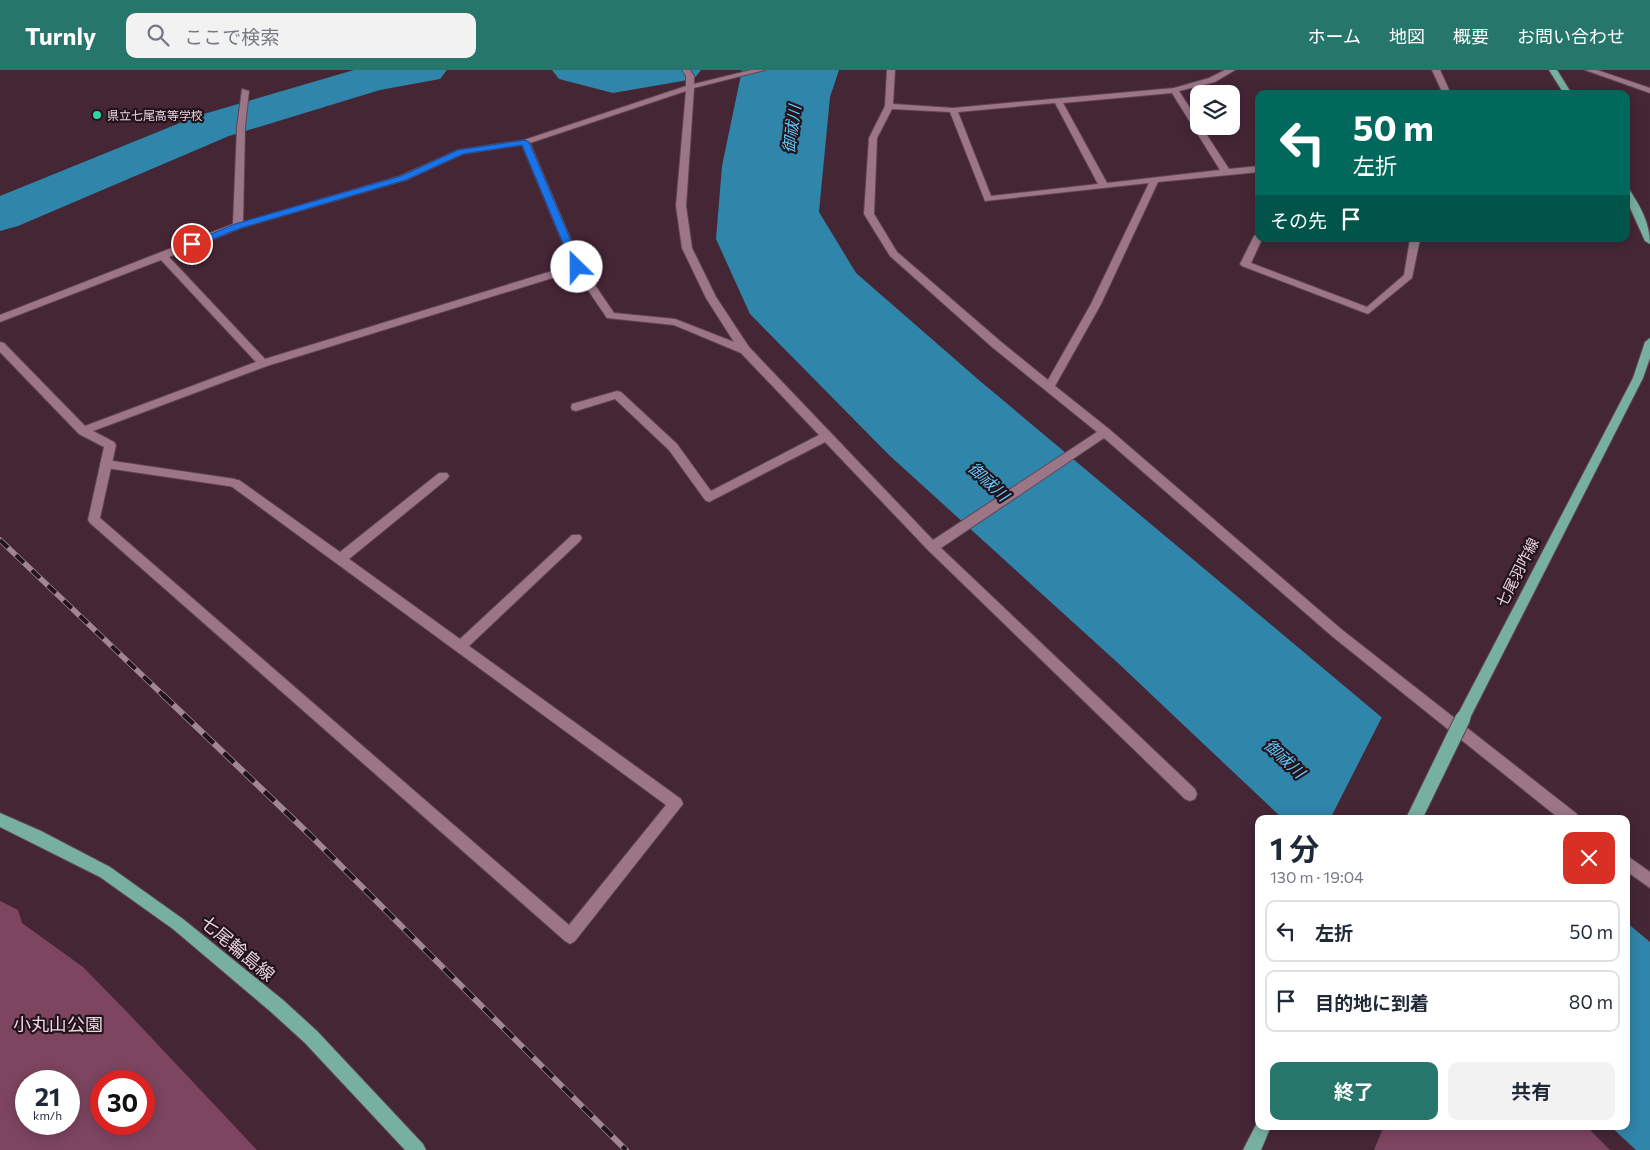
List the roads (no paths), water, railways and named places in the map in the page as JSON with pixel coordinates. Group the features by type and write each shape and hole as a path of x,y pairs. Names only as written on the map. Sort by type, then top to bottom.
{"main road":[{"path":"1554,70 1566,90"},
{"path":"1630,197 1638,210 1650,241"},
{"name":"七尾羽咋線","path":"1416,815 1463,718 1638,378 1650,342"},
{"name":"七尾輪島線","path":"0,820 36,836 105,872 178,924 312,1037 416,1150"},
{"path":"1252,1150 1261,1130"}],"street":[{"path":"0,319 238,226 403,178 461,152 525,142 688,78 761,70"},
{"path":"891,70 889,106 872,138 869,214 893,254 1049,387 1105,432 1337,633 1567,815"},
{"path":"889,106 953,110 1174,90 1212,80 1231,70"},
{"path":"1436,70 1445,90"},
{"path":"1589,70 1650,91"},
{"path":"688,78 682,206 687,248 711,298 745,350 932,547 1190,794"},
{"path":"1174,90 1226,172"},
{"path":"238,226 241,127 246,91"},
{"path":"1057,100 1104,186"},
{"path":"953,110 988,199 1154,182 1226,172 1255,171"},
{"path":"525,142 577,267 611,316 675,322 745,350"},
{"path":"1049,387 1096,304 1154,182"},
{"path":"1256,242 1245,264 1368,311 1409,276 1415,242"},
{"path":"162,255 263,363"},
{"path":"83,431 263,363 577,267"},
{"path":"0,346 83,431 110,445 94,520 570,936 676,804 235,483 106,464"},
{"path":"576,408 617,395 672,447 709,497 827,436"},
{"path":"932,547 1105,432"},
{"path":"340,559 443,476"},
{"path":"461,646 576,538"},
{"path":"1630,865 1650,881"}],"water":[{"name":"御祓川","path":"742,70 839,70 830,97 819,212 856,273 980,381 1498,815 1279,815 1119,664 889,455 750,314 716,239 722,166"},
{"path":"1630,925 1650,942 1650,1150 1636,1150 1614,1130 1630,1130"}],"waterway":[{"path":"0,215 213,126 374,78 425,70"},
{"path":"574,70 613,80 679,70"}],"railway":[{"path":"0,540 164,696"},
{"path":"163,695 310,835 626,1150"}],"place":[{"name":"県立七尾高等学校","path":"97,115"}],"park label":[{"name":"小丸山公園","path":"58,1024"}]}
